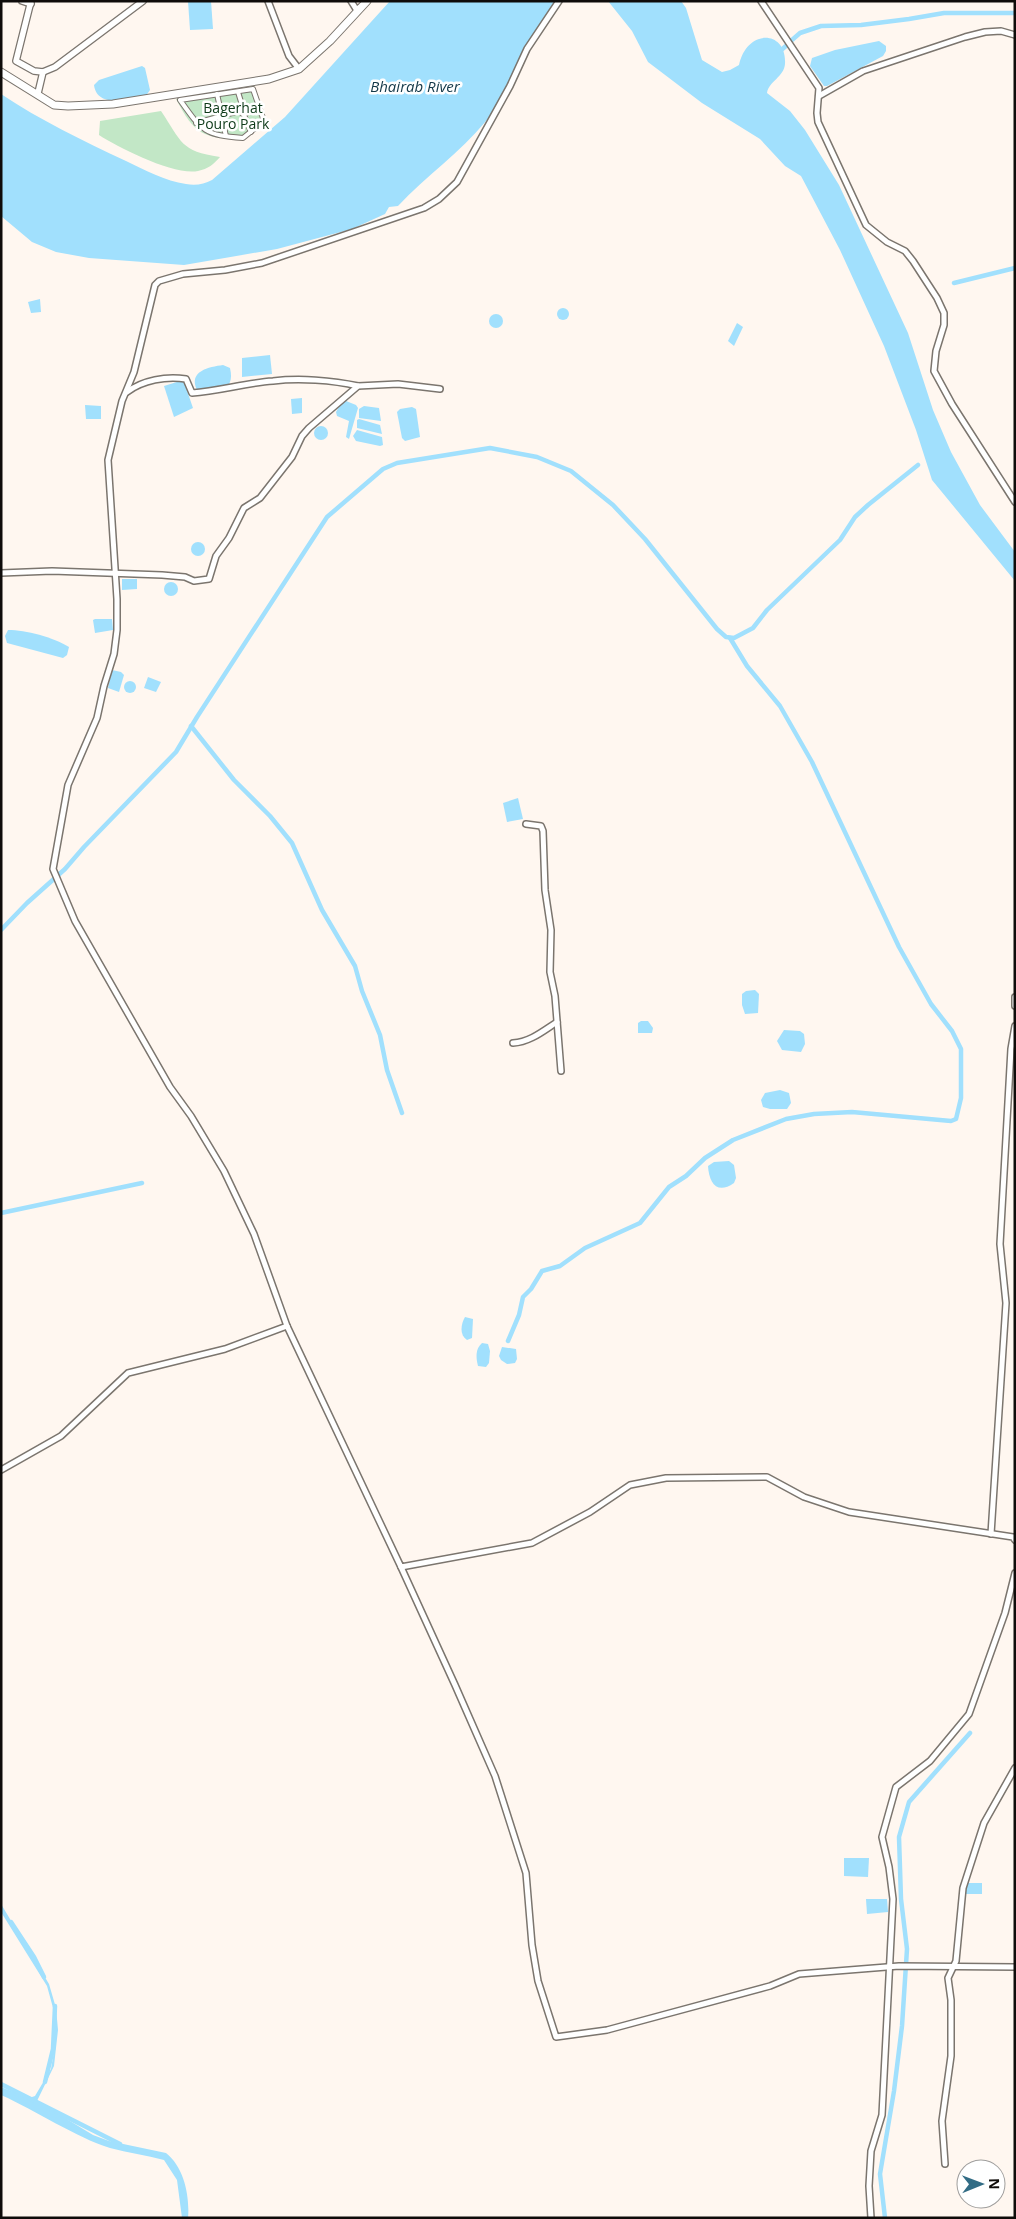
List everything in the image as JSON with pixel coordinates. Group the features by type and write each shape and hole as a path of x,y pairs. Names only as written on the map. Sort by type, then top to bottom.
{"main road":[{"path":"1,72 38,93 54,105 113,104 269,79 299,69 330,41 365,4"}],"street":[{"path":"22,1 31,3 16,61 34,71 43,72 71,57 105,28 143,1"},
{"path":"268,1 289,56 299,69"},
{"path":"351,1 356,9 365,4"},
{"path":"558,1 527,49 510,86 457,182 445,194 424,208 262,263 225,270 183,274 159,281 155,285 134,372 114,428 108,460 116,574 117,630 114,654 97,718 68,785 53,869 80,930 170,1087 191,1116 224,1171 254,1234 287,1326 456,1685 495,1776 526,1873 532,1945 538,1982 556,2037 607,2030 770,1986 798,1974 899,1966 1015,1967"},
{"path":"761,1 819,88 818,122 866,226 887,242 904,251 920,271 939,303 944,313 944,325 936,351 934,371 979,448 1015,502"},
{"path":"819,96 863,70 966,37 984,32 1000,31 1015,35"},
{"path":"38,93 43,72"},
{"path":"253,89 264,121 243,138 210,134 196,123 180,100 217,94 253,89"},
{"path":"238,92 242,105 239,111"},
{"path":"217,94 226,136"},
{"path":"242,105 248,108 259,106"},
{"path":"244,114 248,112 248,108"},
{"path":"196,123 239,111 244,114 251,132"},
{"path":"125,394 146,382 179,378 186,379 192,392 225,390 273,380 340,382 358,386 398,384 440,390"},
{"path":"1,574 52,572 185,576 194,581 209,579 216,556 229,538 244,508 260,498 292,457 302,436 309,428 358,386"},
{"path":"526,824 541,826 543,831 545,890 551,930 550,972 562,1071"},
{"path":"1015,997 1015,1006"},
{"path":"513,1043 522,1042 534,1037 557,1022"},
{"path":"991,1534 1006,1303 1000,1244 1011,1049 1015,1026"},
{"path":"1,1470 61,1436 128,1373 225,1349 287,1326"},
{"path":"401,1567 532,1543 590,1512 630,1485 666,1478 767,1477 804,1497 849,1512 991,1534 1015,1540"},
{"path":"871,2218 868,2199 871,2160 882,2115 893,1900 889,1867 882,1838 896,1787 930,1761 969,1714 1005,1613 1015,1573"},
{"path":"945,2164 942,2121 952,2056 951,2000 948,1978 956,1961 963,1888 975,1846 991,1808 1015,1768"}],"green space":[{"name":"Bagerhat Pouro Park","path":"254,86 266,121 241,140 217,137 201,132 189,120 176,99"},
{"path":"161,111 178,138 189,148 207,155 220,157 202,170 188,171 176,169 147,160 99,135 100,121"}],"water":[{"path":"188,1 211,1 213,29 190,30"},
{"name":"Bhairab River","path":"390,1 555,1 536,30 505,92 486,121 465,144 398,206 389,207 385,214 352,229 277,249 184,265 89,258 56,252 32,242 1,216 1,94 62,130 155,175 186,184 203,184 212,180 285,117"},
{"path":"608,1 681,1 686,8 702,60 722,72 739,65 743,53 750,44 758,39 766,38 780,45 784,53 784,68 767,93 790,111 805,130 839,185 908,333 933,410 951,452 980,505 1015,552 1015,581 932,480 916,430 884,346 840,250 801,176 785,166 760,139 702,103 648,62 632,31"},
{"path":"879,41 886,46 883,56 827,86 824,86 810,66 812,58 835,50"},
{"path":"142,66 145,68 150,90 145,97 115,101 101,97 96,92 94,85 99,80"},
{"path":"40,299 41,312 31,313 28,302"},
{"path":"561,308 565,308 569,314 565,320 561,320 557,316 557,312"},
{"path":"496,314 501,316 503,321 501,326 496,328 491,326 489,321 491,316"},
{"path":"737,323 743,327 734,346 728,341"},
{"path":"270,355 272,374 242,377 242,358"},
{"path":"223,365 230,368 230,382 227,386 217,389 197,390 195,378 201,371"},
{"path":"180,381 184,382 193,408 174,417 164,386"},
{"path":"302,398 302,413 292,414 291,399"},
{"path":"346,401 356,405 358,408 349,439 346,437 349,421 337,416 336,412 340,405"},
{"path":"85,405 101,406 101,419 86,419"},
{"path":"364,406 379,408 381,421 359,418 359,409"},
{"path":"412,407 416,409 420,437 405,441 402,438 397,412 400,409"},
{"path":"357,420 380,425 382,434 357,428"},
{"path":"318,426 324,426 328,433 324,440 318,440 314,436 314,430"},
{"path":"357,430 382,437 383,445 356,441 353,436"},
{"path":"195,542 201,542 205,549 201,556 195,556 191,552 191,546"},
{"path":"122,579 137,579 137,589 122,590"},
{"path":"171,582 176,584 178,589 176,594 171,596 166,594 164,589 166,584"},
{"path":"112,619 113,630 95,633 93,620"},
{"path":"8,630 31,633 55,640 69,647 67,655 63,658 7,643 5,636"},
{"path":"112,670 121,672 124,675 119,692 108,688"},
{"path":"148,677 161,682 156,692 144,688"},
{"path":"128,681 132,681 136,687 132,693 128,693 124,689 124,685"},
{"path":"518,798 523,819 507,822 503,803"},
{"path":"755,990 759,994 758,1013 745,1014 742,1005 742,994 746,991"},
{"path":"648,1021 653,1028 652,1033 638,1033 638,1023"},
{"path":"784,1030 800,1031 804,1034 805,1044 801,1052 782,1050 777,1041"},
{"path":"780,1090 789,1093 791,1103 787,1109 763,1107 761,1100 765,1093"},
{"path":"729,1161 734,1165 736,1178 734,1183 723,1188 719,1187 712,1182 708,1166 714,1162"},
{"path":"465,1317 473,1319 472,1338 467,1340 464,1338 462,1329"},
{"path":"482,1343 488,1344 490,1351 489,1363 486,1367 478,1366 477,1363 477,1351"},
{"path":"502,1347 516,1349 517,1359 515,1363 507,1364 501,1360 499,1356"},
{"path":"844,1858 869,1858 868,1877 844,1876"},
{"path":"968,1883 982,1883 982,1894 965,1894"},
{"path":"866,1899 887,1899 888,1912 867,1914"},
{"path":"1,1904 49,1984 56,2008 58,2030 54,2066 37,2101 93,2135 109,2141 166,2153 177,2166 185,2182 188,2218 182,2218 177,2180 164,2160 117,2150 97,2143 1,2095 1,2087 29,2098 35,2096 51,2069 55,2045 55,2015 47,1986 1,1912"}],"waterway":[{"path":"792,40 800,33 821,26 861,25 944,13 1015,13"},
{"path":"779,52 787,45"},
{"path":"954,283 1015,268"},
{"path":"1,930 27,903 65,869 176,752 327,517 383,469 397,463 490,448 537,457 571,471 613,505 645,539 717,629 726,637 734,638 753,628 767,610 840,540 855,517 918,465"},
{"path":"508,1341 519,1315 523,1297 531,1289 542,1271 560,1266 585,1248 640,1223 669,1187 686,1176 705,1158 733,1140 786,1119 814,1114 852,1112 951,1121 956,1119 961,1098 961,1049 952,1031 931,1004 899,947 812,762 780,706 747,666 730,638"},
{"path":"191,726 234,780 270,816 292,843 322,910 355,966 362,991 380,1035 387,1070 402,1113"},
{"path":"1,1213 142,1183"},
{"path":"885,2218 880,2174 894,2091 902,2026 907,1949 901,1899 899,1837 909,1802 970,1733"},
{"path":"11,1922 34,1957 44,1977"},
{"path":"45,2082 53,2049 55,2006"},
{"path":"1,2084 120,2144"}]}
